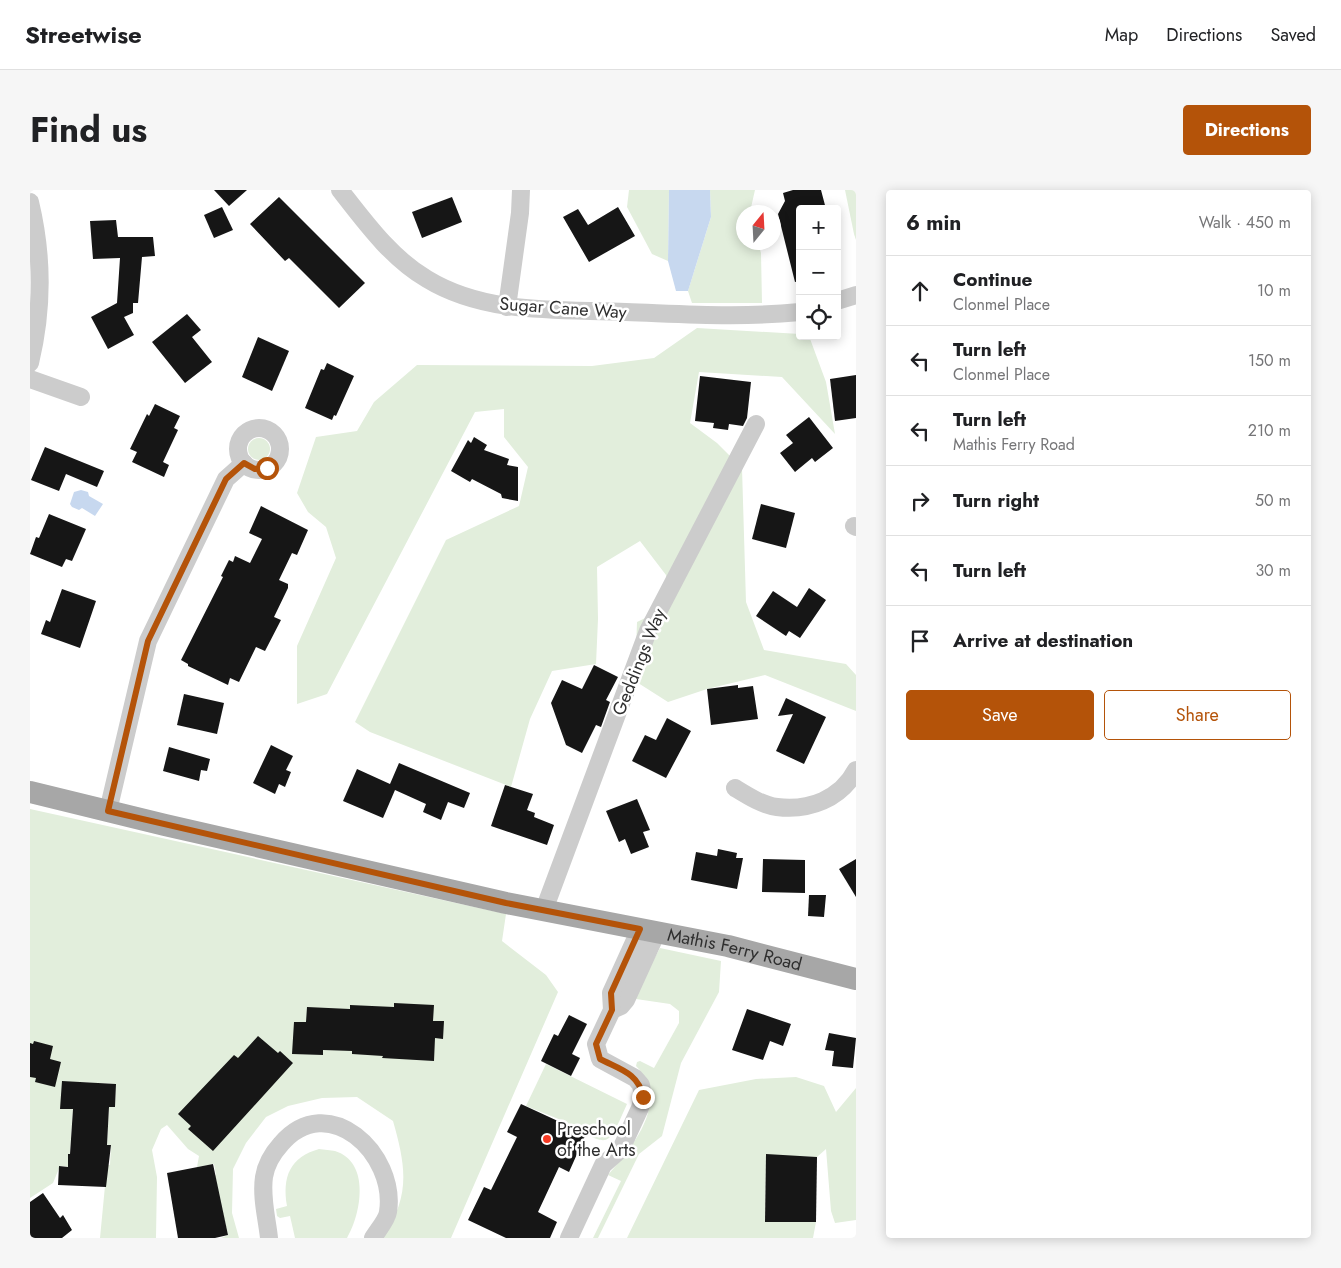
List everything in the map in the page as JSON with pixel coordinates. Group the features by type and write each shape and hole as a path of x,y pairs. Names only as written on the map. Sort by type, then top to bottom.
{"main road":[{"name":"Mathis Ferry Road","path":"30,792 544,910 728,946 855,978"}],"street":[{"name":"Sugar Cane Way","path":"340,190 365,223 396,255 426,279 466,297 507,307 748,317 796,312"},
{"path":"507,307 520,213 521,190"},
{"path":"30,202 38,234 40,278 40,311 30,363"},
{"path":"841,301 856,295"},
{"path":"30,379 81,397"},
{"name":"Geddings Way","path":"544,910 648,631 756,424"},
{"path":"108,811 148,641 226,479 244,463"},
{"path":"735,788 776,807 793,807 824,802 835,796 856,770"},
{"path":"569,1238 603,1164 621,1149 640,1108 643,1097 641,1085 635,1078 600,1059 596,1044 612,1010 621,1006 626,1000 648,930"},
{"path":"270,1238 264,1202 264,1178 267,1163 287,1137 302,1126 321,1123 340,1126 362,1141 380,1161 387,1190 388,1213 373,1238"}],"green space":[{"path":"629,190 669,190 668,261 652,254 627,207"},
{"path":"710,190 755,190 752,205 736,205 736,250 760,250 762,303 692,303 688,291 711,217"},
{"path":"845,190 856,190 856,240 854,234"},
{"path":"697,328 796,334 796,340 810,340 826,382 835,434 782,377 699,372 690,423 717,443 742,468 746,602 764,650 846,664 856,675 856,711 765,675 707,689 668,702 635,681 637,622 668,607 666,575 640,541 597,567 598,619 596,664 552,671 530,719 511,787 370,732 355,722 446,540 519,506 528,467 504,437 504,409 475,412 327,694 297,704 297,646 336,558 326,527 308,512 297,493 316,437 357,431 374,402 417,365 592,366 654,358"},
{"path":"255,438 263,438 270,445 270,453 263,460 255,460 248,453 248,445"},
{"path":"30,809 506,914 502,941 546,975 558,992 451,1238 382,1238 398,1208 402,1195 403,1167 401,1153 393,1121 357,1097 322,1098 288,1106 266,1117 246,1143 233,1169 232,1213 239,1238 221,1238 228,1235 214,1176 216,1175 214,1164 197,1167 199,1156 188,1149 167,1125 161,1129 152,1150 157,1177 156,1238 100,1238 107,1165 110,1165 111,1145 107,1145 109,1107 115,1107 116,1084 76,1082 60,1109 73,1109 69,1167 60,1166 53,1183 30,1198"},
{"path":"660,948 721,961 719,992 681,1063 662,1136 639,1154 598,1238 593,1238 621,1181 608,1175 637,1137 649,1108 650,1094 646,1080 636,1066 637,1062 640,1061 654,1068 679,1023 679,1011 670,1004 636,999 640,985"},
{"path":"546,1064 627,1104 610,1137 606,1140 600,1140 566,1124 566,1122 526,1106"},
{"path":"796,1077 824,1086 836,1112 856,1088 856,1220 835,1223 831,1211 826,1149 817,1157 766,1155 765,1221 816,1222 813,1238 627,1238 699,1090 756,1079"},
{"path":"319,1149 335,1151 346,1157 354,1166 358,1177 359,1203 347,1238 295,1238 290,1216 280,1218 277,1216 276,1209 287,1206 286,1186 290,1170 301,1157"}],"water":[{"path":"669,190 710,190 711,217 688,291 676,291 668,261"},
{"path":"81,490 88,492 89,496 103,504 95,516 82,508 79,510 72,507 70,504 74,492"}],"building":[{"path":"214,190 247,190 229,206"},
{"path":"793,190 821,190 825,205 796,205 795,282 781,226 781,208 785,201 783,193"},
{"path":"279,197 365,283 339,308 289,258 285,261 250,224"},
{"path":"452,197 462,222 422,238 412,212"},
{"path":"222,207 233,230 214,238 204,215"},
{"path":"618,207 635,236 589,262 563,217 578,209 588,225"},
{"path":"116,220 118,237 153,237 155,256 142,257 138,303 133,303 133,313 124,317 134,335 108,349 91,317 117,303 120,258 93,259 90,221"},
{"path":"187,314 201,330 192,337 212,362 185,383 152,342"},
{"path":"258,337 289,351 272,391 242,377"},
{"path":"327,363 354,376 336,416 334,415 332,420 305,408 321,369 324,370"},
{"path":"856,375 856,418 835,421 830,379"},
{"path":"700,376 751,382 747,418 743,426 729,424 728,430 713,428 714,423 695,421"},
{"path":"155,404 180,416 174,428 178,430 163,462 169,465 164,477 132,462 137,452 130,449 147,414 149,416"},
{"path":"809,417 833,448 815,462 812,458 795,472 780,453 793,443 786,435"},
{"path":"474,437 487,445 484,450 509,459 507,465 518,467 518,501 502,498 501,494 472,479 470,482 451,471 468,440 471,443"},
{"path":"45,447 104,471 97,487 66,474 59,491 31,480"},
{"path":"761,504 795,513 786,548 752,539"},
{"path":"261,506 308,530 297,555 292,553 279,580 288,584 288,588 274,617 281,620 265,651 256,647 239,682 230,678 228,685 188,666 188,664 181,660 223,577 221,576 229,560 233,562 235,556 250,563 262,539 249,533"},
{"path":"49,514 86,529 72,561 66,559 62,567 30,554 36,537 39,538"},
{"path":"809,588 826,600 800,638 789,631 786,636 756,616 773,591 797,607"},
{"path":"62,589 96,601 80,648 41,634 46,620 50,622"},
{"path":"594,665 618,677 606,700 610,702 601,727 596,725 582,753 566,745 551,703 562,680 582,689"},
{"path":"738,685 738,688 753,686 758,719 711,725 707,689"},
{"path":"184,694 224,703 217,734 177,725"},
{"path":"786,698 826,717 804,764 776,751 793,714 778,716"},
{"path":"667,718 691,731 666,778 632,761 645,735 656,740"},
{"path":"271,745 293,756 286,770 291,772 285,787 279,784 275,794 253,783"},
{"path":"169,747 210,759 207,771 201,770 199,781 163,771"},
{"path":"399,763 470,793 464,808 448,802 441,820 423,812 426,804 395,790 383,818 343,801 357,769 390,784"},
{"path":"505,785 533,794 527,810 535,813 534,817 554,825 547,845 491,826"},
{"path":"637,799 650,830 643,832 649,847 631,854 625,839 619,842 606,811"},
{"path":"718,849 737,853 736,858 743,858 737,889 691,880 696,852 717,856"},
{"path":"763,859 805,860 805,893 762,892"},
{"path":"856,859 856,897 839,869"},
{"path":"809,895 826,895 824,917 808,916"},
{"path":"394,1003 434,1005 433,1021 444,1021 443,1039 435,1038 434,1061 382,1058 383,1056 352,1054 352,1051 323,1050 323,1055 292,1054 294,1022 306,1022 307,1007 350,1009 350,1005 394,1007"},
{"path":"747,1009 791,1024 783,1046 770,1041 763,1060 732,1050"},
{"path":"569,1015 587,1024 572,1054 580,1058 571,1076 541,1061 554,1034 558,1036"},
{"path":"829,1033 856,1038 853,1068 832,1066 834,1051 825,1050"},
{"path":"258,1036 278,1053 280,1051 293,1063 213,1151 188,1129 191,1126 178,1114 234,1055 238,1058"},
{"path":"34,1041 53,1046 50,1059 61,1062 55,1087 35,1082 36,1078 30,1077 30,1043 33,1044"},
{"path":"62,1081 116,1084 115,1107 109,1107 107,1145 111,1145 106,1187 58,1185 59,1166 68,1167 73,1109 60,1109"},
{"path":"521,1104 586,1134 569,1172 559,1167 538,1212 557,1222 550,1238 506,1238 468,1220 484,1187 491,1190 517,1137 507,1132"},
{"path":"766,1154 817,1157 816,1222 765,1222"},
{"path":"213,1164 228,1235 215,1238 178,1238 167,1173"},
{"path":"43,1193 60,1218 63,1215 72,1230 62,1238 30,1238 30,1202"}],"place":[{"name":"Preschool of the Arts","path":"547,1139"}],"route":[{"path":"267,468 255,469 244,463 226,479 148,641 108,811 506,903 640,929 611,993 612,1010 596,1044 600,1059 635,1078 641,1085 643,1097"}]}
